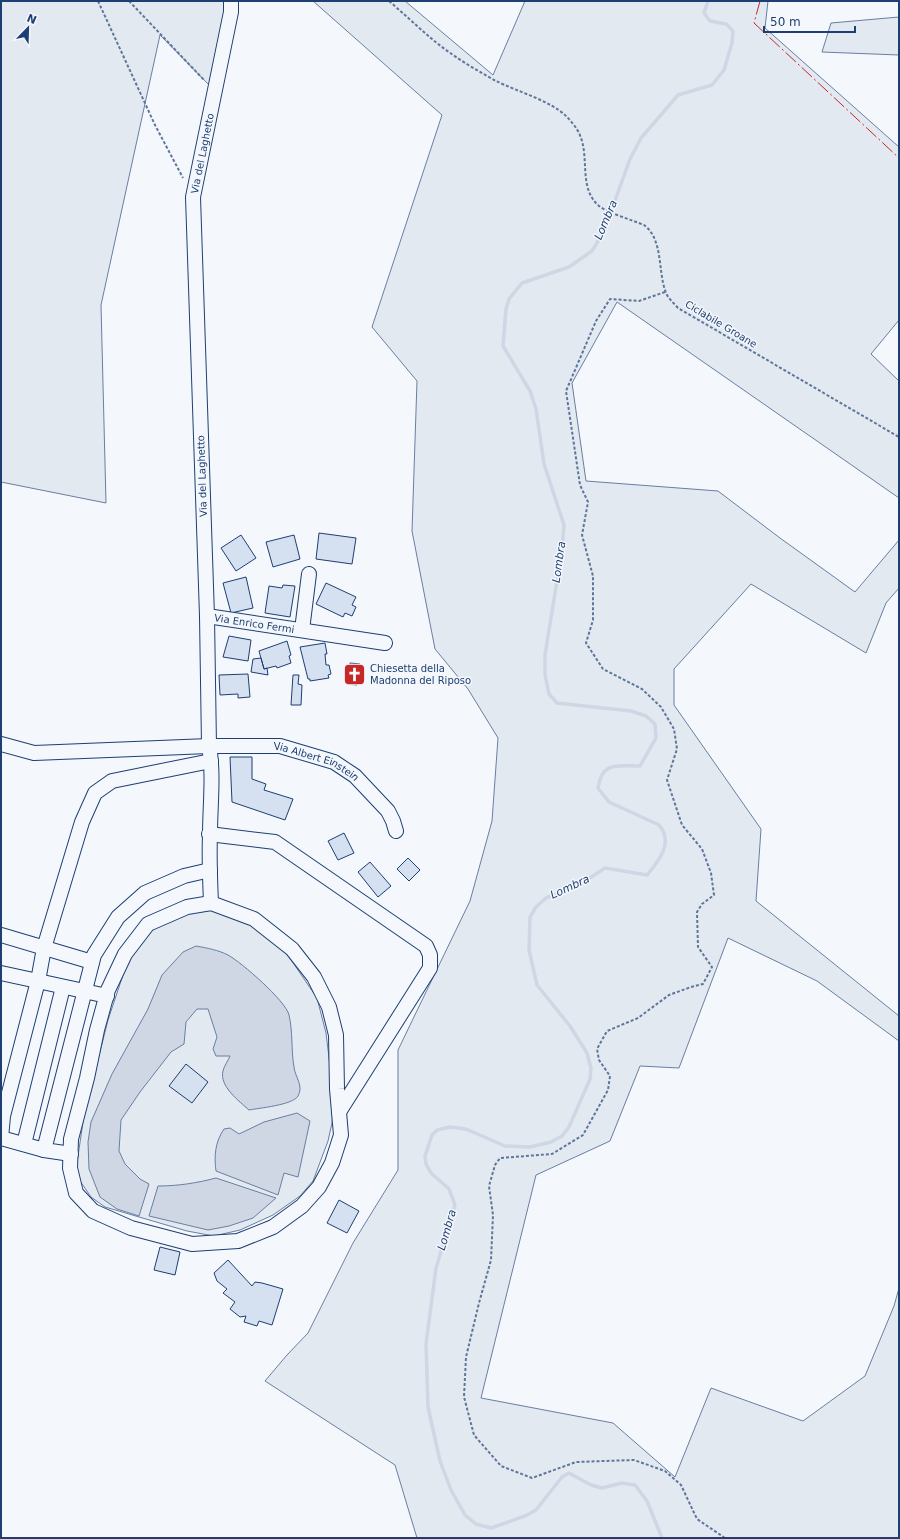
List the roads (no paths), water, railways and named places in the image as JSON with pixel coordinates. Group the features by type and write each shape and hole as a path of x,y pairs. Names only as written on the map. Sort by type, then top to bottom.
{"street":[{"name":"Via del Laghetto","path":"211,903 211,761 209,746 207,616 193,197 231,12 231,1"},
{"name":"Via Enrico Fermi","path":"302,630 309,574"},
{"name":"Via Enrico Fermi","path":"207,616 385,643"},
{"path":"1,744 34,753 209,746"},
{"name":"Via Albert Einstein","path":"209,746 280,746 334,762 355,776 373,793 388,811 394,822 396,831"},
{"path":"70,1154 44,1150 1,1138 2,1115 38,981 44,948 82,822 95,793 112,781 211,761"},
{"path":"210,834 275,842 426,946 428,950 430,955 430,968 339,1112"},
{"path":"44,1150 94,955 118,917 145,893 184,876 210,870"},
{"path":"211,903 254,919 292,949 314,977 329,1007 336,1035 339,1112 341,1135 332,1164 319,1186 302,1206 273,1227 238,1241 192,1244 131,1228 93,1211 76,1193 70,1168 71,1139 87,1078 97,1030 107,996 125,954 148,924 187,907 211,903"},
{"path":"1,935 92,962"},
{"path":"1,973 107,996"},
{"path":"24,1144 63,987"}],"waterway":[{"name":"Lombra","path":"662,1538 647,1501 635,1485 622,1483 602,1488 591,1485 569,1473 562,1477 536,1510 525,1516 491,1528 476,1524 465,1515 451,1490 440,1461 428,1407 426,1344 436,1268 455,1205 449,1189 431,1173 426,1164 425,1156 432,1135 437,1130 450,1127 466,1129 505,1146 530,1147 551,1142 562,1136 569,1127 590,1079 591,1068 587,1053 570,1026 537,985 529,950 530,917 536,907 546,898 579,885 605,868 647,875 660,858 665,845 663,831 659,825 609,802 598,788 600,779 607,769 618,766 640,766 656,738 655,724 646,716 631,711 557,703 549,694 545,675 545,655 562,550 564,525 544,464 536,409 530,391 503,346 506,309 509,299 522,283 569,267 592,251 604,231 630,159 641,138 678,95 712,85 724,70 732,43 733,31 726,24 710,21 704,13 708,1"}],"place":[{"name":"Chiesetta della Madonna del Riposo","path":"354,674"}]}
